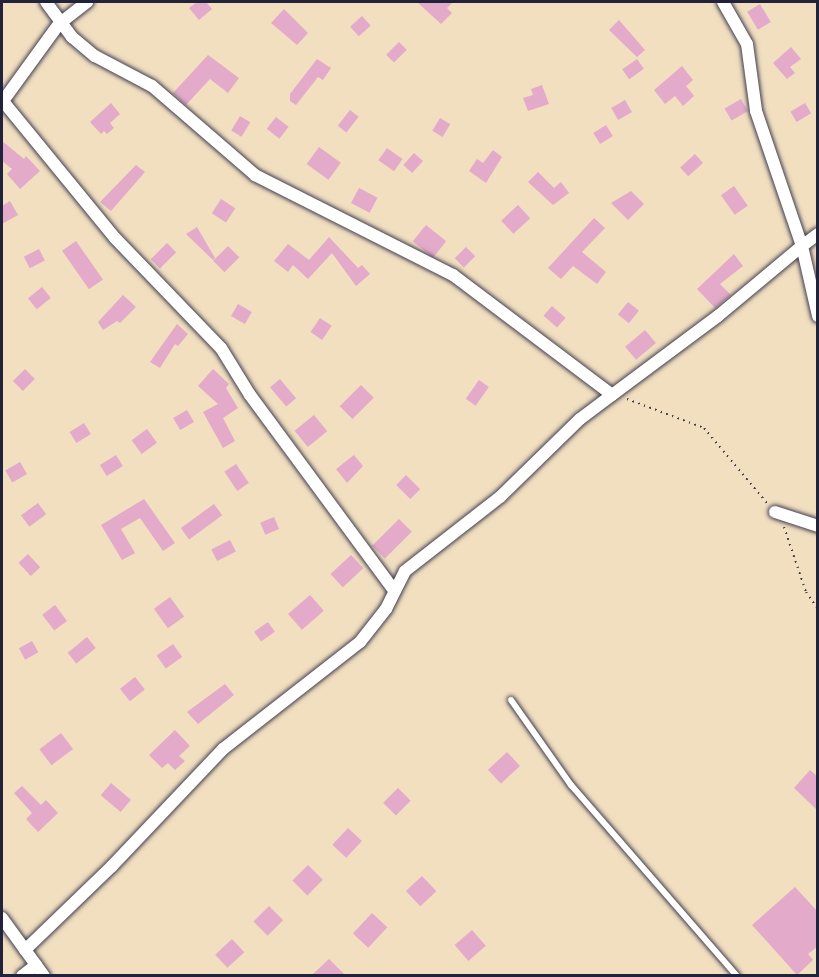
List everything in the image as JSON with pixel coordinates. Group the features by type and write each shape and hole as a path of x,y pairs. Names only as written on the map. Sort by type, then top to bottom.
{"street":[{"path":"46,2 59,24 95,56 152,86 255,175 453,274 612,395"},
{"path":"87,2 59,24 2,101 115,238 221,348 250,395 394,590"},
{"path":"723,2 747,45 756,111 802,246 818,316"},
{"path":"25,950 111,866 222,749 360,642 386,609 405,571 500,497 580,419 718,316 818,234"},
{"path":"775,512 818,526"},
{"path":"2,918 44,975"},
{"path":"21,975 36,965"}],"lane":[{"path":"511,700 571,785 737,975"}],"path":[{"path":"612,395 704,428 775,512 795,550 806,592 818,609"}],"building":[{"path":"197,2 206,2 212,9 199,20 189,8"},
{"path":"417,2 453,2 447,8 452,13 441,24"},
{"path":"760,4 771,22 758,30 747,12"},
{"path":"284,9 308,33 297,45 271,23"},
{"path":"362,16 371,26 359,36 350,27"},
{"path":"619,20 645,50 637,57 609,30"},
{"path":"399,42 407,50 394,63 386,55"},
{"path":"791,47 801,59 790,67 795,73 787,79 773,63"},
{"path":"208,55 239,78 228,93 210,79 186,105 173,93"},
{"path":"317,59 331,68 323,80 318,77 296,105 290,101 290,94"},
{"path":"637,59 644,69 629,79 622,69"},
{"path":"682,66 693,80 686,86 694,96 683,106 675,96 665,104 654,90"},
{"path":"542,85 549,104 528,111 523,98 533,95 531,89"},
{"path":"741,99 748,111 732,121 725,108"},
{"path":"625,100 632,112 618,120 611,108"},
{"path":"111,103 120,114 110,123 114,128 107,134 104,131 101,134 90,122"},
{"path":"805,103 811,113 797,122 790,112"},
{"path":"350,110 359,117 346,133 338,126"},
{"path":"240,116 250,122 242,137 231,131"},
{"path":"276,117 289,127 279,139 267,129"},
{"path":"440,118 450,124 443,137 432,131"},
{"path":"606,125 613,136 600,144 593,133"},
{"path":"2,141 24,159 26,156 40,171 20,189 7,174 12,169 2,161"},
{"path":"319,147 341,163 328,180 307,164"},
{"path":"387,148 403,159 394,171 378,160"},
{"path":"493,150 502,157 486,183 469,171 477,159 483,163"},
{"path":"414,153 423,161 412,173 403,165"},
{"path":"695,154 703,163 688,176 680,167"},
{"path":"136,165 145,172 111,211 100,202"},
{"path":"538,172 554,188 561,182 569,193 553,205 528,182"},
{"path":"734,186 748,206 735,215 721,195"},
{"path":"359,188 378,198 370,213 351,203"},
{"path":"631,191 644,204 628,220 611,203"},
{"path":"221,199 235,208 226,223 212,213"},
{"path":"10,201 18,215 2,224 2,206"},
{"path":"518,205 530,218 513,234 501,221"},
{"path":"594,218 605,228 582,252 606,272 597,284 573,266 561,279 548,268"},
{"path":"426,225 446,241 433,258 413,241"},
{"path":"197,227 215,258 213,260 186,234"},
{"path":"329,237 358,268 362,265 370,274 356,286 332,253 308,279 293,265 288,272 274,261 288,244 309,260"},
{"path":"76,241 103,280 89,289 62,251"},
{"path":"167,243 176,252 160,268 151,259"},
{"path":"228,246 239,257 224,272 213,261"},
{"path":"466,247 475,256 464,268 455,258"},
{"path":"39,249 45,261 30,268 24,257"},
{"path":"734,254 743,266 720,284 731,295 715,308 697,289"},
{"path":"42,287 51,298 37,309 28,298"},
{"path":"123,295 136,307 120,323 117,321 103,330 98,322"},
{"path":"628,302 639,311 629,323 618,314"},
{"path":"238,304 252,312 245,324 231,316"},
{"path":"552,306 566,318 557,328 543,316"},
{"path":"320,318 332,326 322,340 310,332"},
{"path":"177,324 188,334 178,346 175,344 160,368 150,362"},
{"path":"645,330 656,343 636,360 625,347"},
{"path":"25,369 35,379 23,391 13,381"},
{"path":"213,369 229,384 226,388 238,408 223,418 235,441 223,448 203,412 218,404 198,386"},
{"path":"280,379 296,398 286,407 270,387"},
{"path":"479,380 489,387 476,406 466,399"},
{"path":"361,385 374,398 353,419 340,406"},
{"path":"187,410 194,422 180,430 173,418"},
{"path":"314,415 327,431 308,447 295,431"},
{"path":"84,423 91,434 76,443 70,432"},
{"path":"147,429 157,443 142,454 132,440"},
{"path":"116,455 123,466 107,476 100,465"},
{"path":"354,455 363,466 347,483 336,469"},
{"path":"20,462 27,474 12,483 5,470"},
{"path":"236,464 249,483 237,491 224,472"},
{"path":"406,475 420,489 410,499 396,485"},
{"path":"144,499 175,543 163,551 140,518 121,529 135,553 122,560 101,525"},
{"path":"38,503 46,514 29,527 21,515"},
{"path":"214,504 222,515 189,539 181,528"},
{"path":"274,517 279,529 265,535 260,523"},
{"path":"399,519 412,532 385,559 372,546"},
{"path":"230,540 236,552 217,561 211,550"},
{"path":"28,554 40,567 31,576 18,563"},
{"path":"351,555 363,568 343,587 331,574"},
{"path":"310,595 324,611 302,630 288,614"},
{"path":"170,597 184,616 168,628 154,609"},
{"path":"55,605 67,621 54,631 42,615"},
{"path":"268,622 275,632 261,642 254,632"},
{"path":"87,637 96,648 76,664 68,653"},
{"path":"32,641 38,652 25,660 19,648"},
{"path":"173,644 182,657 166,669 157,655"},
{"path":"135,677 145,690 130,701 120,689"},
{"path":"225,684 234,695 198,724 187,712"},
{"path":"175,730 190,746 179,756 185,761 175,770 168,763 162,768 149,755"},
{"path":"61,733 73,749 51,765 39,749"},
{"path":"507,752 520,766 501,784 488,770"},
{"path":"810,770 818,777 818,811 794,788"},
{"path":"111,783 131,800 121,812 101,795"},
{"path":"22,786 41,805 46,800 58,813 38,832 26,819 32,813 14,793"},
{"path":"398,788 411,801 396,816 383,803"},
{"path":"348,828 362,841 346,858 332,845"},
{"path":"308,865 323,880 307,895 292,881"},
{"path":"422,876 436,891 420,906 406,891"},
{"path":"795,887 818,912 818,946 808,954 813,960 797,975 752,925"},
{"path":"269,906 283,920 268,936 253,922"},
{"path":"372,913 387,927 368,948 353,933"},
{"path":"472,930 486,946 468,961 455,945"},
{"path":"232,939 244,952 227,968 215,955"},
{"path":"329,959 345,975 312,975"}]}
